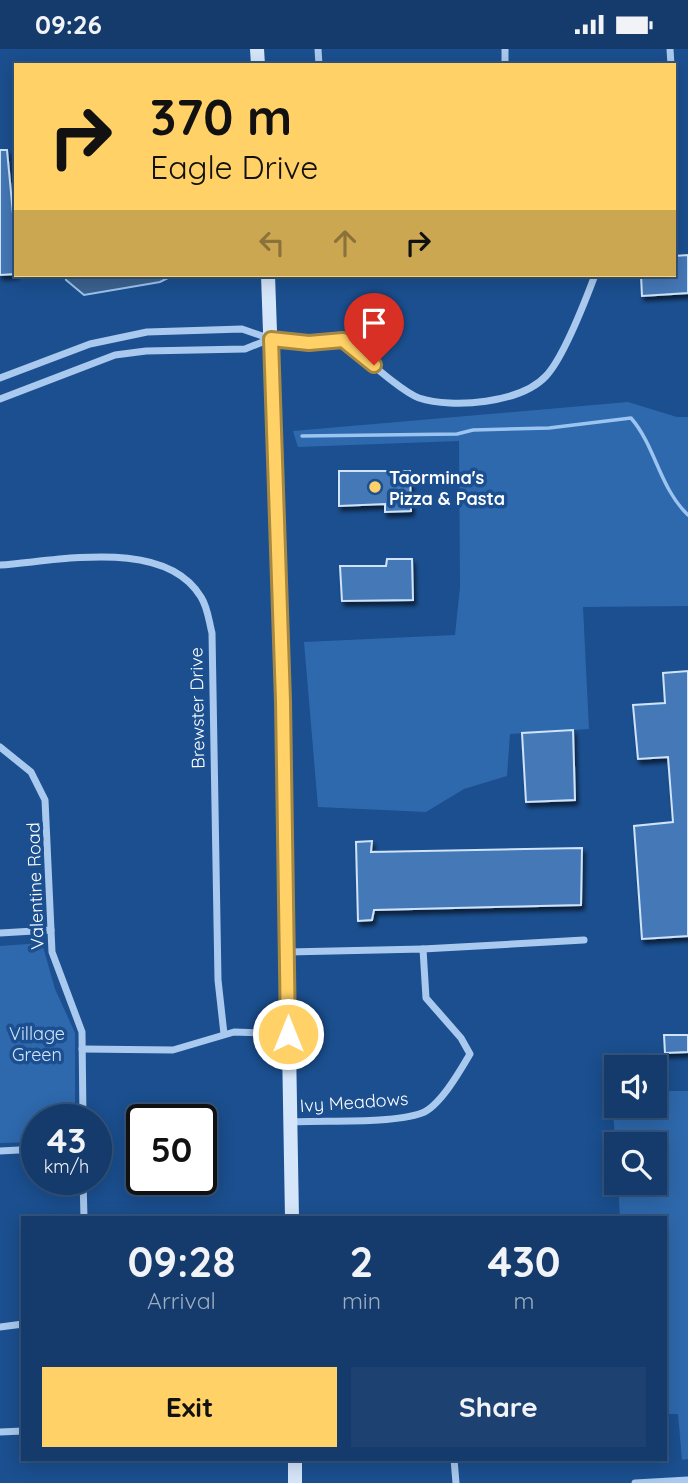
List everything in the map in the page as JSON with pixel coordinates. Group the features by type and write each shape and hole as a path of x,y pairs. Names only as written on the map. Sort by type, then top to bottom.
{"main road":[{"path":"268,277 288,952 292,1216"},
{"path":"295,1461 295,1483"}],"street":[{"path":"0,378 90,344 147,332 242,330 271,339 309,343 343,340 418,397 458,404 494,400 530,388 547,375 581,311 594,277"},
{"path":"0,399 115,355 146,351 245,349 271,339"},
{"name":"Brewster Drive","path":"0,565 138,558 177,573 202,599 212,633 218,980 224,1034"},
{"name":"Valentine Road","path":"0,747 31,772 46,800 52,952 82,1032 83,1104"},
{"path":"0,933 51,930"},
{"path":"288,952 423,949 584,940"},
{"name":"Ivy Meadows","path":"291,1122 397,1117 424,1112 452,1084 470,1055 461,1038 426,998 423,949"},
{"path":"82,1049 173,1050 224,1034 288,1034"},
{"path":"0,1151 21,1150"},
{"path":"83,1195 84,1216"},
{"path":"0,1327 21,1324"},
{"path":"0,1432 21,1431"},
{"path":"454,1461 456,1483"},
{"path":"635,1483 688,1480"}],"green space":[{"path":"628,402 677,417 688,417 688,606 583,607 589,729 510,734 507,776 464,789 426,812 318,807 304,642 455,635 460,587 459,441 298,447 293,431"},
{"name":"Village Green","path":"42,943 55,989 75,1033 75,1104 21,1104 21,1142 0,1143 0,946"},
{"path":"667,1091 688,1091 688,1459 682,1460 678,1414 667,1414 667,1216 620,1216 619,1195 667,1195 667,1132 614,1132 614,1118 667,1118"}],"shaded area":[{"path":"65,277 170,277 160,282 84,295"}],"building":[{"path":"0,150 7,150 14,225 14,274 0,275"},
{"path":"688,255 688,293 642,296 641,277 676,277 676,256"},
{"name":"Taormina's Pizza & Pasta","path":"339,471 410,471 411,511 385,512 385,504 339,506"},
{"path":"387,559 412,559 413,600 342,601 340,566 386,566"},
{"path":"688,671 688,936 642,939 634,826 673,822 668,757 638,759 633,705 665,703 663,673"},
{"path":"573,730 575,800 526,802 522,733"},
{"path":"372,841 371,852 582,848 581,905 374,910 372,920 358,921 356,842"},
{"path":"664,1035 688,1035 688,1052 665,1053"}],"waterway":[{"path":"302,436 457,434 473,430 549,428 631,418 646,441 670,492 688,515"}],"place":[{"name":"Taormina's Pizza & Pasta","path":"375,487"}],"route":[{"path":"288,1034 283,701 271,339 309,343 343,340 374,365"}]}
